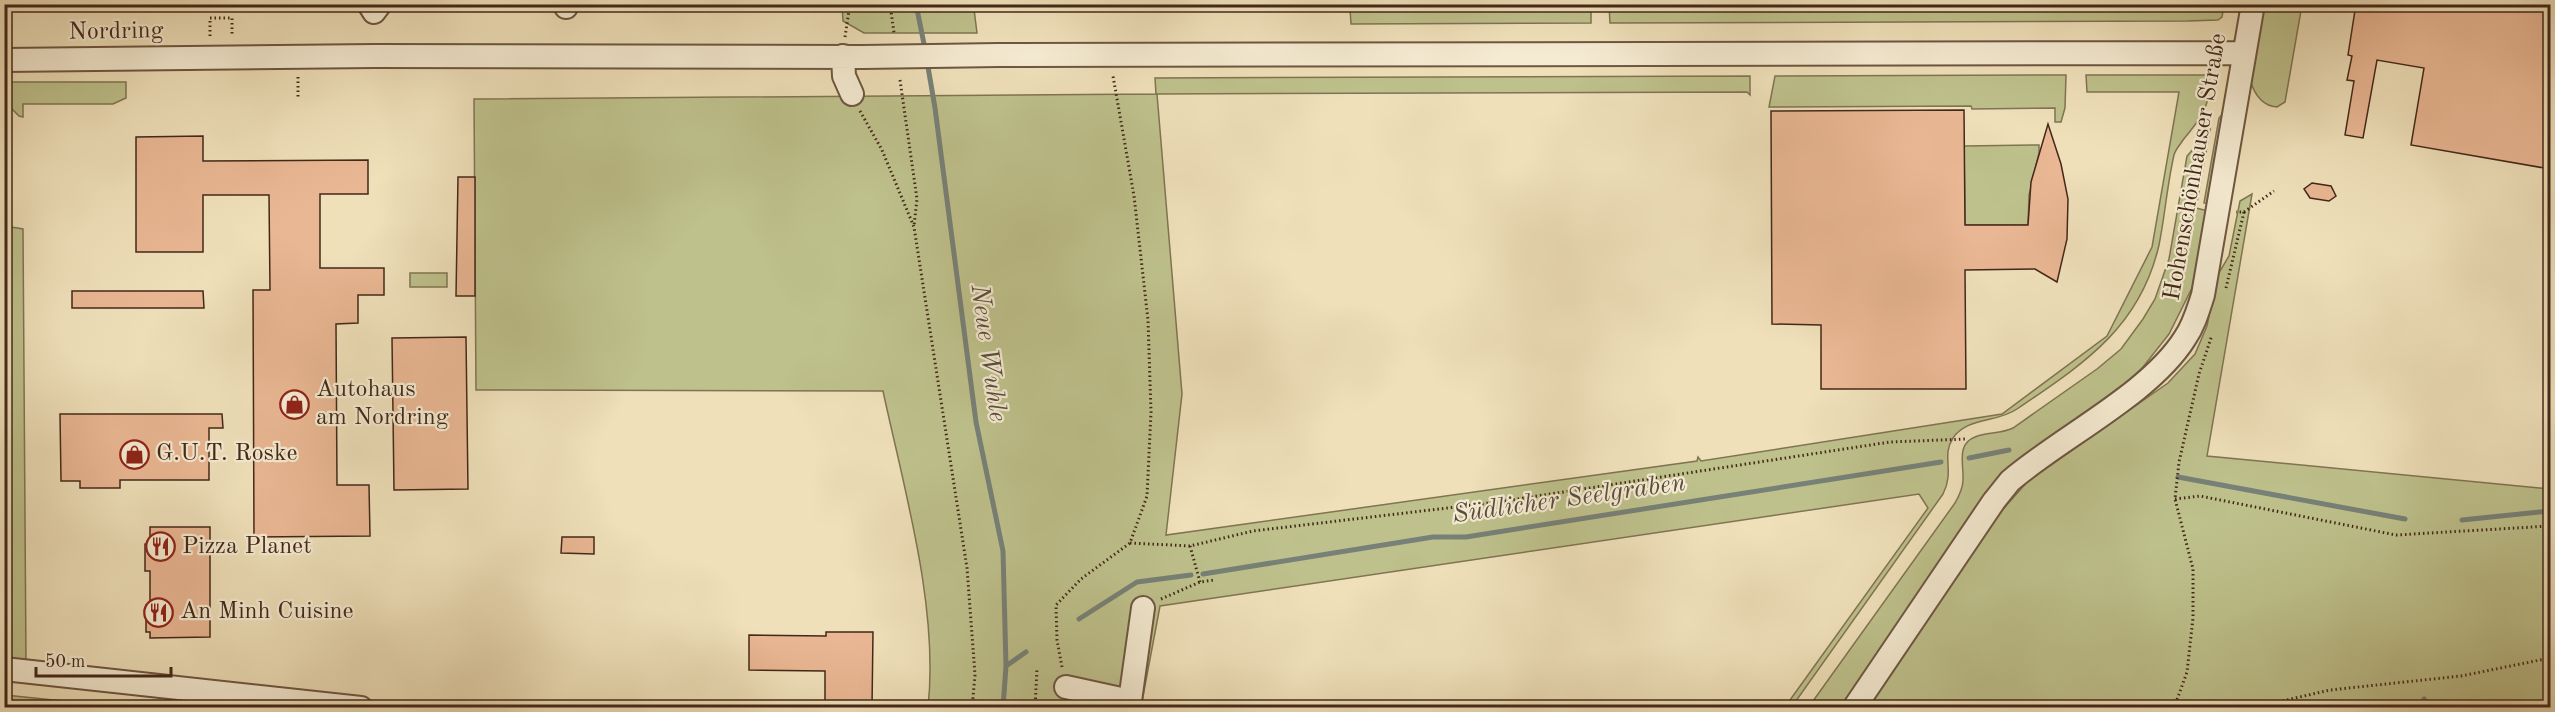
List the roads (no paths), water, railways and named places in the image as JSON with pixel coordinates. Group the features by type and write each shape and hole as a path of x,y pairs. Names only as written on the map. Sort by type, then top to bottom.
{"street":[{"path":"369,4 374,12 380,4"},
{"name":"Hohenschönhauser Straße","path":"1854,708 2006,486 2026,468 2142,384 2185,339 2196,318 2203,295 2253,4"},
{"name":"Nordring","path":"4,60 374,56 2244,53"},
{"path":"852,94 844,76 853,56"},
{"path":"1066,687 1130,704 1143,608"},
{"path":"4,669 361,708"}],"waterway":[{"name":"Neue Wuhle","path":"916,4 925,49"},
{"name":"Neue Wuhle","path":"927,61 976,422 1003,551 1006,666 1003,708"},
{"name":"Südlicher Seelgraben","path":"1969,458 2009,450"},
{"name":"Südlicher Seelgraben","path":"1203,574 1433,537 1466,537 1941,462"},
{"name":"Südlicher Seelgraben","path":"2178,477 2405,519"},
{"name":"Südlicher Seelgraben","path":"2462,520 2550,511"},
{"name":"Südlicher Seelgraben","path":"1079,619 1137,582 1191,575"},
{"path":"1006,666 1026,652"},
{"path":"2424,699 2431,708"}],"place":[{"name":"Autohaus am Nordring","path":"295,404"},
{"name":"G.U.T. Roske","path":"135,454"},
{"name":"Pizza Planet","path":"161,547"},
{"name":"An Minh Cuisine","path":"159,612"}]}
